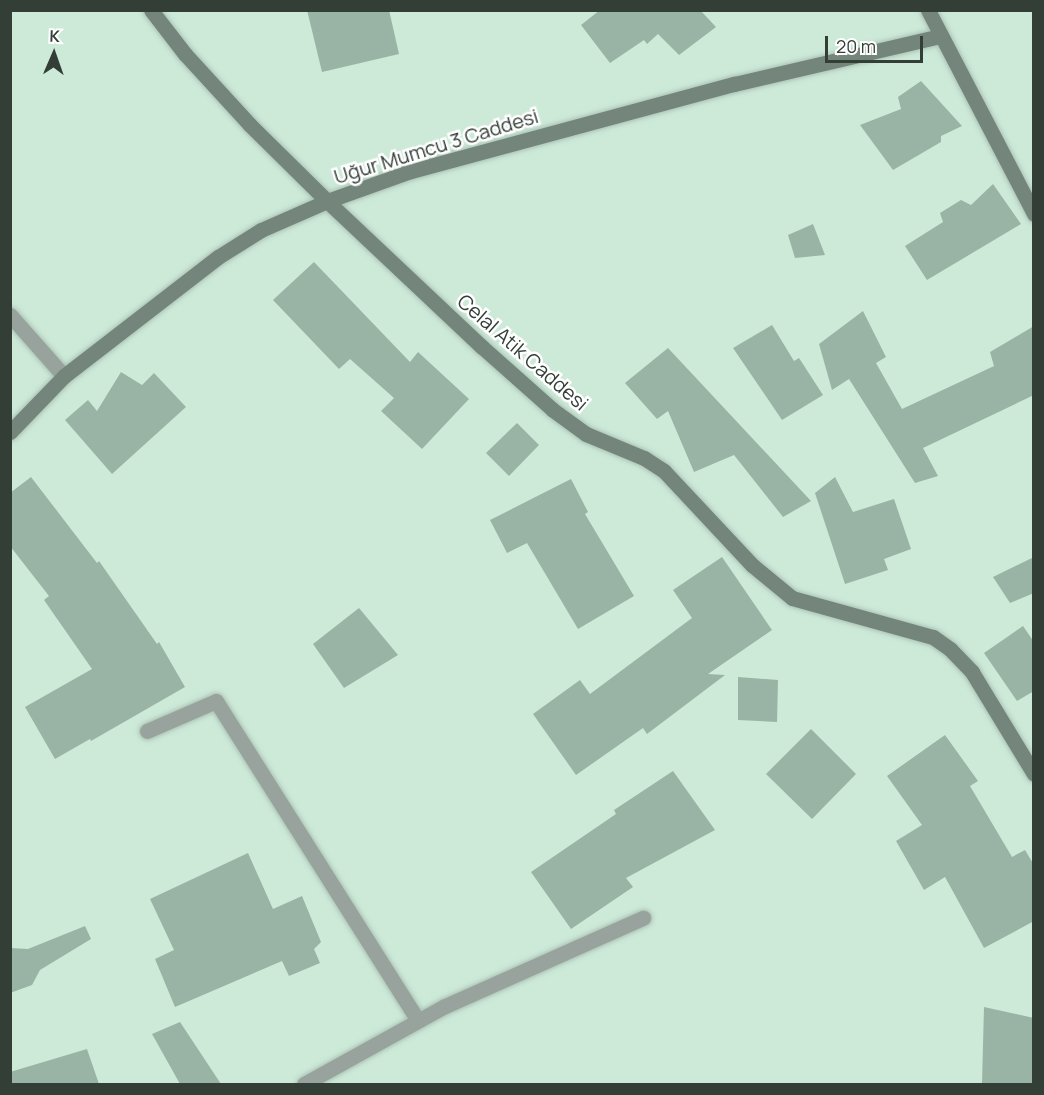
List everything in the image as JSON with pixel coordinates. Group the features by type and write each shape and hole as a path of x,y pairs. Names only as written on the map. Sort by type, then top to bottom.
{"street":[{"name":"Celal Atik Caddesi","path":"151,10 185,54 250,125 481,346 553,410 586,434 644,458 664,471 771,584 792,598 933,637 950,649 972,672 1034,774"},
{"path":"928,10 1034,214"},
{"name":"Uğur Mumcu 3 Caddesi","path":"10,432 64,376 218,257 261,230 327,201 411,171 723,86 941,36"},
{"path":"10,315 64,376"},
{"path":"147,731 216,701 418,1020"},
{"path":"304,1084 418,1020 643,918"}],"building":[{"path":"307,10 389,10 399,54 322,72"},
{"path":"600,10 700,10 716,27 679,55 658,34 647,44 644,40 610,63 581,25"},
{"path":"921,81 962,126 941,136 941,142 893,170 860,125 901,109 898,97"},
{"path":"993,184 1021,224 927,280 905,246 943,222 940,213 961,200 971,205"},
{"path":"813,224 825,255 795,258 788,235"},
{"path":"314,262 410,362 418,352 469,399 422,449 381,411 394,398 350,359 339,369 273,300"},
{"path":"863,311 886,357 876,363 902,409 994,366 990,352 1034,326 1034,395 923,448 938,476 915,483 849,379 832,390 819,344"},
{"path":"772,325 794,361 799,358 823,395 782,420 733,348"},
{"path":"668,348 811,501 783,517 734,455 694,472 668,411 657,419 625,383"},
{"path":"121,372 142,385 154,373 186,407 112,474 65,420 88,400 97,411"},
{"path":"517,423 539,445 509,476 486,453"},
{"path":"31,477 97,563 99,561 157,644 159,642 185,687 55,759 25,707 92,669 44,600 49,596 10,546 10,493"},
{"path":"835,477 853,512 894,499 911,549 884,559 888,570 845,584 815,493"},
{"path":"571,479 588,512 585,514 634,596 578,629 527,543 507,553 490,520"},
{"path":"722,557 772,630 708,674 725,675 647,734 643,728 576,775 533,714 580,680 590,694 692,618 673,590"},
{"path":"1034,557 1034,593 1010,603 993,577"},
{"path":"359,608 398,655 344,688 313,644"},
{"path":"1023,626 1034,642 1034,691 1017,701 984,653"},
{"path":"738,677 778,680 777,722 738,720"},
{"path":"811,729 856,774 812,819 766,774"},
{"path":"945,735 978,781 970,786 1012,857 1025,850 1034,865 1034,921 984,948 945,877 924,890 896,841 922,825 887,776"},
{"path":"673,771 715,830 626,878 633,887 571,929 531,872 616,814 614,810"},
{"path":"248,853 273,909 302,896 321,942 314,949 320,963 289,976 282,961 175,1007 155,959 174,950 150,899"},
{"path":"85,926 91,939 40,970 32,985 10,993 10,948 28,949"},
{"path":"984,1007 1034,1018 1034,1084 982,1084"},
{"path":"180,1022 221,1084 180,1084 152,1034"},
{"path":"87,1049 99,1084 10,1084 10,1072"}]}
